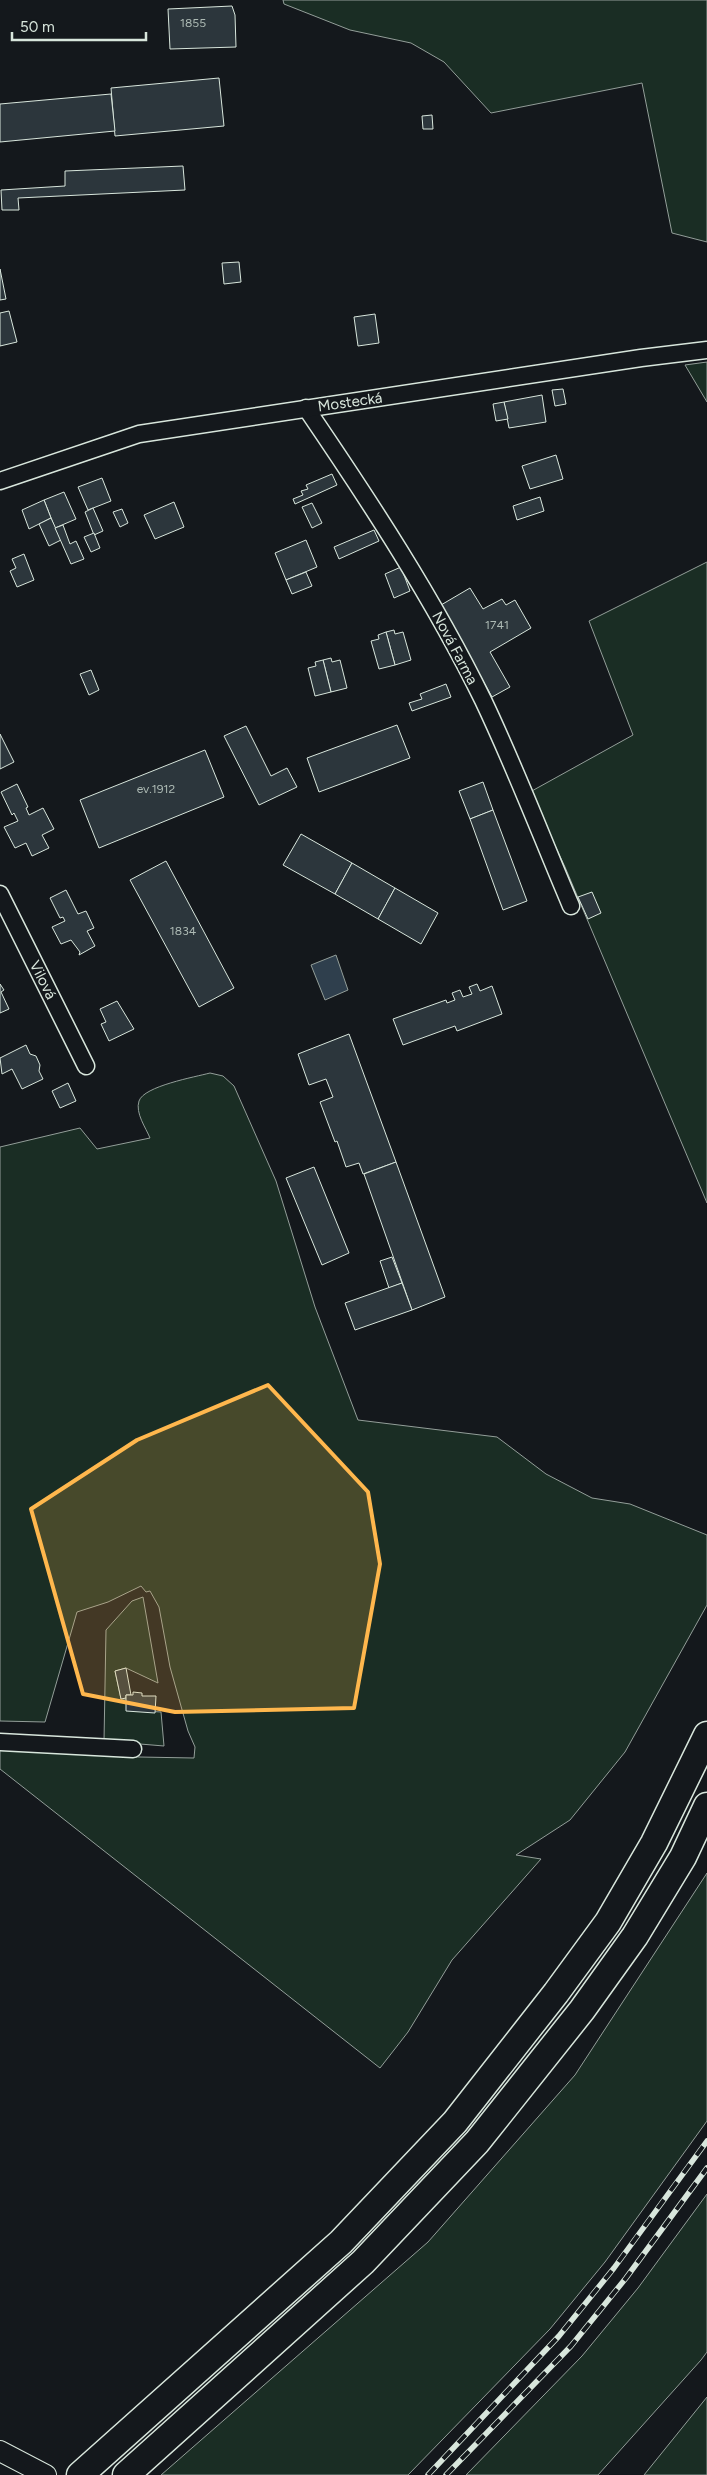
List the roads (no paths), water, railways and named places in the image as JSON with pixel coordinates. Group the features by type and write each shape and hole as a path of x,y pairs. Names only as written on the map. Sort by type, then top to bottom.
{"highway":[{"path":"80,2475 341,2242 455,2122 556,1994 608,1922 654,1843 707,1735"},
{"path":"126,2475 363,2262 476,2142 582,2010 635,1936 683,1856 707,1806"}],"street":[{"name":"Mostecká","path":"0,482 139,434 641,358 707,350"},
{"name":"Nová Farma","path":"306,408 363,491 430,601 483,700 571,906"},
{"name":"Vilová","path":"0,894 86,1066"},
{"path":"0,1742 133,1749"},
{"path":"2,2452 46,2475"}],"water":[{"path":"336,955 348,990 325,1000 311,965"}],"railway":[{"path":"428,2475 559,2336 614,2268 707,2141"},
{"path":"446,2475 571,2346 626,2278 707,2168"}]}
